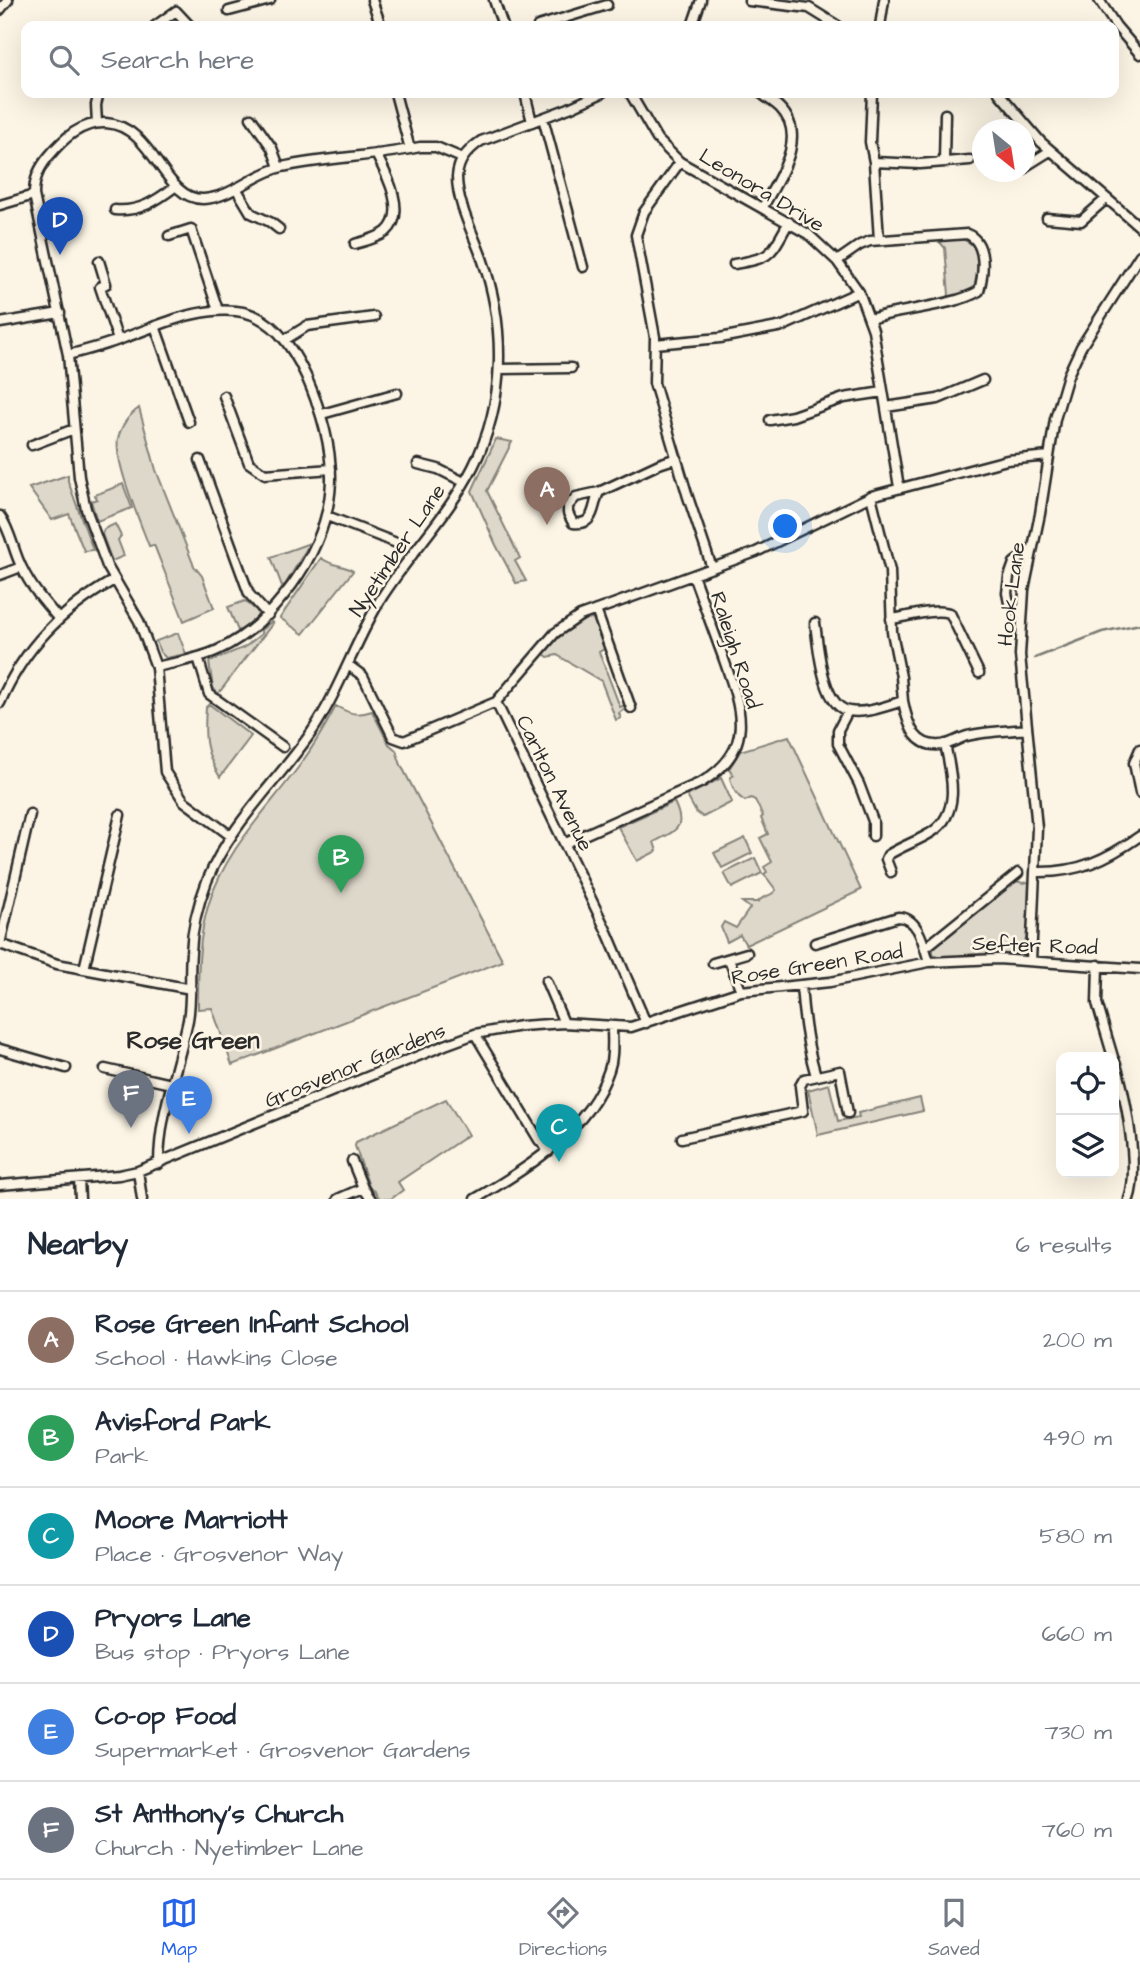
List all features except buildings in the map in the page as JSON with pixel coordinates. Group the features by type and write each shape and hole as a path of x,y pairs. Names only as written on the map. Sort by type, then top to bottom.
{"street":[{"path":"0,10 8,0"},
{"path":"162,21 176,12 178,0"},
{"path":"229,11 270,0"},
{"path":"372,0 379,21"},
{"path":"495,0 501,21"},
{"path":"694,21 701,0"},
{"path":"881,21 884,0"},
{"path":"1099,0 1113,21"},
{"path":"749,1 809,8 830,21"},
{"path":"554,21 607,5"},
{"path":"176,12 185,21"},
{"path":"1119,30 1140,54"},
{"path":"97,122 98,98"},
{"path":"396,98 410,149"},
{"path":"526,98 532,122"},
{"path":"231,836 184,802 165,772 156,667 139,621 114,580 86,509 79,477 68,355 34,195 36,176 53,152 85,125 97,122 114,124 139,137 184,193 202,199 215,197 279,167 436,147 462,158 481,141 589,98"},
{"name":"Leonora Drive","path":"633,98 657,139 680,162 789,222 814,239 838,261 859,292 870,319 899,487"},
{"path":"763,207 789,159 792,141 790,125 782,110 767,98"},
{"path":"872,98 870,142 874,162 879,240"},
{"path":"1003,98 1019,119"},
{"path":"944,114 944,161"},
{"path":"251,118 272,148 279,167"},
{"path":"543,118 583,267"},
{"path":"1035,137 1140,226"},
{"path":"1035,160 1050,151"},
{"path":"355,244 379,236 393,224 393,188 376,154"},
{"name":"Nyetimber Lane","path":"159,1164 159,1141 189,1016 191,954 199,904 214,864 231,836 326,711 382,598 464,482 493,417 499,369 498,331 490,283 457,179 462,158"},
{"path":"874,162 920,164 970,160"},
{"path":"680,162 644,212 636,235 655,344 654,383 712,568"},
{"path":"115,210 130,211 146,206 176,186"},
{"path":"236,188 251,213 279,229"},
{"path":"0,205 34,195"},
{"path":"1047,218 1081,221 1106,199"},
{"path":"734,264 764,258 772,251 789,222"},
{"path":"169,236 191,229 218,310"},
{"path":"838,261 860,245 879,240 967,234 979,243 983,278 979,291 967,299 892,312 870,319"},
{"name":"Hook Lane","path":"1031,961 1037,872 1034,788 1020,655 1022,614 1055,419 1068,375 1081,347 1140,255"},
{"path":"99,261 106,284 100,286 118,340"},
{"path":"655,344 719,338 783,326 859,292"},
{"path":"68,355 194,313 239,311 260,318 286,339 322,414 332,493 324,529 301,572 254,629 235,641 198,657 156,667"},
{"path":"0,323 60,313"},
{"path":"286,339 307,326 374,317"},
{"path":"155,326 189,422"},
{"path":"499,369 571,368"},
{"path":"886,407 938,398 984,380"},
{"path":"770,420 793,416 844,398 883,392"},
{"path":"322,414 397,393"},
{"path":"224,396 249,463 256,470 265,474 331,469"},
{"path":"32,445 74,429"},
{"path":"496,702 560,628 572,620 777,543 871,496 1007,460 1049,456"},
{"path":"599,492 592,518 586,522 573,523 568,506 576,497 599,492 677,458"},
{"path":"200,460 249,594 268,615"},
{"path":"418,464 438,469 464,482"},
{"path":"871,496 890,571 891,619 906,719 915,737 929,744 945,744 968,736 1027,729"},
{"path":"0,516 6,524 21,567 38,597 58,618"},
{"path":"327,516 399,544"},
{"path":"1022,614 1009,603 1009,577 1014,563 1032,550"},
{"path":"0,575 21,567"},
{"name":"Raleigh Road","path":"566,844 702,782 714,775 732,755 741,724 741,711 693,575"},
{"path":"0,703 11,678 39,637 58,618 114,580"},
{"path":"596,610 631,708"},
{"path":"891,619 929,612 950,613 979,673"},
{"path":"815,622 825,680 836,704 848,711 872,709 903,701"},
{"path":"198,657 209,694 283,747"},
{"name":"Carlton Avenue","path":"348,665 363,676 393,737 400,741 496,702 566,844 646,1023"},
{"path":"848,711 838,730 838,744 859,784 873,821 873,836"},
{"path":"891,872 887,863 888,855 933,831 942,823 950,809 952,789 945,744"},
{"path":"1140,749 1134,762 1140,793"},
{"path":"30,814 0,944 57,964 191,989"},
{"path":"84,970 120,815"},
{"path":"873,821 884,817"},
{"path":"1037,872 1060,872 1079,868 1116,853 1140,836"},
{"path":"925,948 1018,873"},
{"path":"815,943 898,916 905,917 912,921 929,962"},
{"path":"713,963 747,953"},
{"path":"729,959 740,991"},
{"name":"Sefter Road","path":"929,962 975,959 1140,969"},
{"name":"Rose Green Road","path":"612,1027 631,1027 646,1023 740,991 867,976 929,962"},
{"path":"1098,965 1097,1003 1111,1052"},
{"path":"546,981 564,1023"},
{"path":"801,985 806,1017 806,1041 816,1076"},
{"name":"Grosvenor Gardens","path":"0,1185 138,1171 475,1034 521,1026 564,1023 612,1027"},
{"path":"475,1199 519,1174 549,1151 575,1125 604,1084 610,1068 612,1027"},
{"path":"475,1034 539,1140 549,1151"},
{"path":"0,1049 66,1068"},
{"path":"105,1069 171,1084"},
{"path":"682,1138 803,1111 800,1086 804,1079 840,1071 848,1112"},
{"path":"1119,1075 1129,1104 1136,1169 1129,1199"},
{"path":"352,1161 363,1188 371,1199"},
{"path":"138,1171 142,1199"},
{"path":"79,1179 80,1199"},
{"path":"338,1199 363,1188"}],"shaded area":[{"path":"959,238 974,247 979,264 978,283 973,293 944,300 949,295 945,248 938,240"},
{"path":"139,408 156,470 194,566 202,576 214,608 184,621 154,545 149,546 120,462 119,434 125,421"},
{"path":"496,439 512,442 487,491 520,558 515,561 526,581 516,583 472,491"},
{"path":"68,475 93,550 84,551 69,514 52,520 29,488"},
{"path":"123,484 132,508 97,521 91,501 97,499 95,495"},
{"path":"115,524 121,536 118,540 124,556 112,561 102,534 104,529"},
{"path":"310,543 285,585 282,586 271,557"},
{"path":"321,558 353,571 303,634 280,618"},
{"path":"245,601 257,611 258,617 238,631 228,607"},
{"path":"588,618 596,622 601,630 606,648 599,652 620,707 625,705 626,708 619,713 621,718 616,720 601,681 557,655 548,657 544,654 565,630"},
{"path":"273,623 218,694 213,688 209,662 245,647"},
{"path":"178,633 186,654 166,658 160,652 156,641"},
{"path":"209,704 251,736 220,777 206,744 206,707"},
{"path":"336,706 354,713 372,711 389,744 396,750 401,765 503,961 232,1065 212,1008 198,1009 205,916 216,883 237,847 305,758"},
{"path":"789,736 861,890 746,945 740,935 727,942 721,927 724,922 736,928 750,908 742,902 758,902 776,890 764,874 767,872 764,867 772,862 760,838 768,834 761,818 763,816 755,800 751,798 745,801 737,794 730,778 734,775 729,769 740,751"},
{"path":"721,778 732,802 703,817 696,812 687,796"},
{"path":"674,802 679,818 677,828 654,842 657,851 637,861 618,827"},
{"path":"745,838 752,853 722,868 714,853"},
{"path":"755,858 762,873 732,888 724,873"},
{"path":"1016,881 1029,882 1028,931 1024,946 1015,954 939,957 933,954 936,946"},
{"path":"829,1084 838,1121 859,1117 858,1113 920,1098 923,1111 818,1135 808,1090"},
{"path":"446,1099 468,1135 398,1182 403,1190 391,1199 380,1199 375,1191 370,1189 355,1146 356,1142"}],"waterway":[{"path":"1035,658 1102,632 1140,624"}],"place":[{"name":"Pryors Lane","path":"60,255"},
{"name":"Rose Green Infant School","path":"547,525"},
{"name":"Avisford Park","path":"341,893"},
{"name":"St Anthony’s Church","path":"131,1128"},
{"name":"Co-op Food","path":"189,1134"},
{"name":"Moore Marriott","path":"559,1162"}],"district":[{"name":"Rose Green","path":"193,1040"}]}
